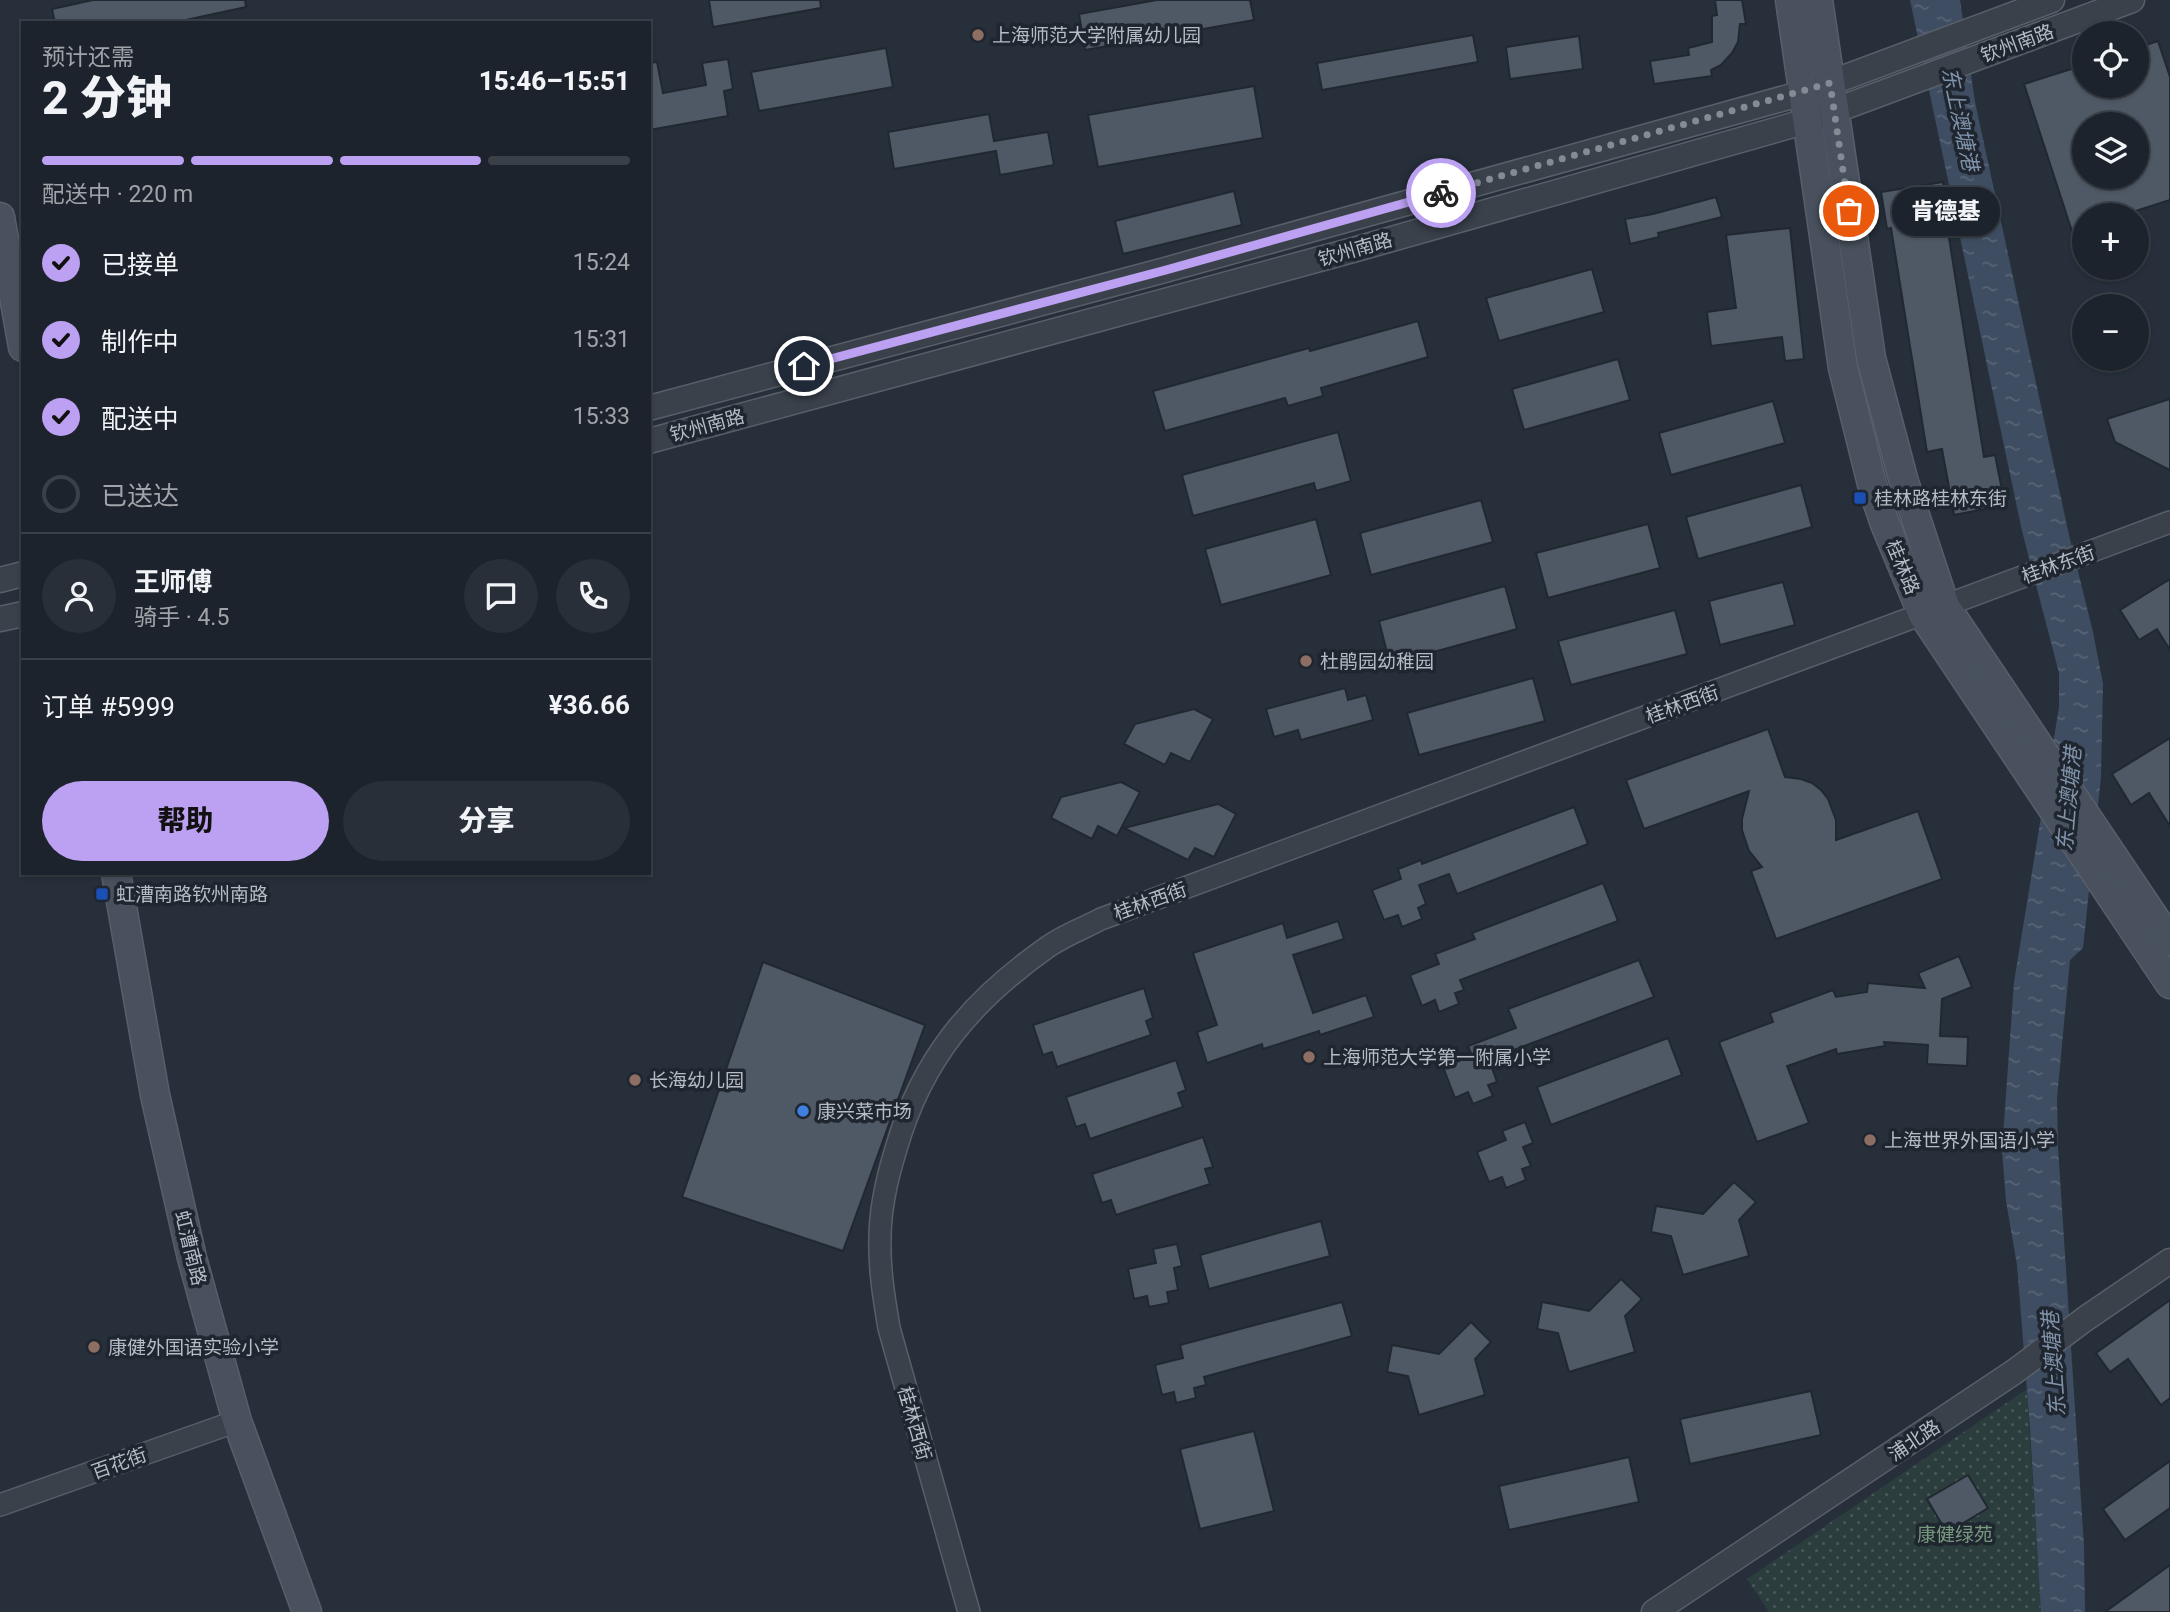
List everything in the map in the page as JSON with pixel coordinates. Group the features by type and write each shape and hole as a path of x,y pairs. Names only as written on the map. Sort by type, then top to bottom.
{"main road":[{"name":"桂林路","path":"1790,0 1843,368 1874,492 1885,524 2032,777 2170,984"},
{"name":"桂林路","path":"1818,0 1871,358 1934,610 2038,744 2170,942"},
{"path":"0,217 21,336"},
{"name":"虹漕南路","path":"116,875 155,1095 192,1258 237,1421 307,1612"}],"street":[{"name":"钦州南路","path":"651,440 1353,250 1807,121 1832,97 1907,54 2052,0"},
{"name":"钦州南路","path":"651,407 1166,270 1803,93 1832,97 1920,79 2132,0"},
{"name":"桂林东街","path":"1934,610 2170,522"},
{"path":"0,580 21,575"},
{"name":"桂林西街","path":"969,1612 889,1328 881,1284 880,1236 885,1184 901,1131 920,1083 946,1042 976,1007 1013,973 1052,945 1101,919 1934,610"},
{"path":"0,620 21,615"},
{"name":"浦北路","path":"1654,1612 2014,1372 2170,1261"},
{"name":"百花街","path":"0,1505 237,1421"}],"green space":[{"name":"康健绿苑","path":"2027,1389 2041,1612 1769,1612 1747,1579"}],"water":[{"name":"东上澳塘港","path":"1910,0 1960,0 1975,102 2103,684 2101,777 2083,948 2070,960 2057,1098 2084,1546 2085,1612 2041,1612 2017,1265 2006,1201 2002,1151 2014,982 2059,707 2059,673 2022,531"}],"building":[{"path":"93,0 245,0 246,7 181,21 55,21 52,9"},
{"path":"709,0 820,0 821,8 713,27"},
{"path":"1157,0 1250,0 1254,20 1085,50 1079,14"},
{"path":"1715,0 1742,0 1746,24 1740,24 1738,42 1732,53 1721,65 1711,70 1712,76 1654,84 1650,61 1689,55 1688,48 1712,42 1712,16 1717,15"},
{"path":"1473,35 1478,62 1322,90 1317,63"},
{"path":"1579,36 1583,69 1510,79 1506,47"},
{"path":"2158,41 2170,77 2170,200 2149,207 2149,203 2072,203 2072,231 2024,84 2072,69 2072,98 2149,98 2149,44"},
{"path":"886,48 893,87 759,111 751,72"},
{"path":"728,59 733,89 724,91 728,116 651,130 651,63 657,62 663,93 706,85 702,63"},
{"path":"1254,86 1263,138 1098,167 1088,115"},
{"path":"989,114 994,141 1048,132 1054,165 1000,175 996,151 894,169 888,132"},
{"path":"1943,182 1949,219 1946,219 1984,457 1995,455 2005,505 1954,515 1942,449 1927,452 1891,228 1887,229 1881,192"},
{"path":"1234,191 1242,225 1123,254 1115,221"},
{"path":"1716,197 1722,217 1658,233 1659,237 1630,244 1625,219"},
{"path":"1790,228 1804,359 1785,361 1782,337 1711,346 1707,312 1736,308 1726,235"},
{"path":"1592,269 1604,312 1499,341 1486,298"},
{"path":"1418,321 1428,357 1321,388 1323,396 1288,406 1285,398 1165,431 1153,391"},
{"path":"1618,359 1630,400 1524,430 1512,389"},
{"path":"2170,399 2170,470 2115,442 2107,419"},
{"path":"1773,401 1785,443 1671,475 1659,433"},
{"path":"1338,432 1351,481 1316,491 1314,483 1193,516 1182,475"},
{"path":"1801,485 1812,527 1698,559 1686,517"},
{"path":"1481,500 1493,542 1371,575 1360,533"},
{"path":"1316,519 1331,575 1221,605 1205,549"},
{"path":"1648,524 1660,568 1548,598 1536,553"},
{"path":"2170,579 2170,650 2157,629 2139,640 2120,610"},
{"path":"1783,582 1795,625 1720,645 1709,601"},
{"path":"1505,586 1517,629 1390,664 1379,621"},
{"path":"1675,610 1687,654 1571,685 1558,641"},
{"path":"1533,678 1545,721 1419,755 1407,713"},
{"path":"1345,688 1348,700 1366,695 1373,720 1301,740 1298,730 1274,737 1266,709"},
{"path":"1194,709 1213,719 1190,762 1171,753 1165,765 1124,744 1135,724"},
{"path":"1768,729 1785,777 1812,783 1828,799 1836,820 1836,840 1918,811 1942,879 1776,939 1751,871 1762,867 1749,851 1742,830 1749,791 1644,829 1626,780"},
{"path":"2170,738 2170,826 2149,793 2131,805 2112,774"},
{"path":"1121,782 1140,792 1117,836 1098,826 1092,839 1051,818 1061,797"},
{"path":"1218,804 1236,814 1214,857 1195,848 1188,860 1124,828"},
{"path":"1574,807 1588,844 1457,894 1449,874 1419,885 1426,904 1418,908 1422,919 1402,927 1398,915 1384,920 1372,890 1401,879 1398,869 1421,860 1422,864"},
{"path":"1603,883 1618,921 1460,980 1464,990 1455,993 1459,1004 1439,1012 1435,1000 1422,1006 1410,975 1439,964 1435,954 1475,939 1472,933"},
{"path":"1338,921 1344,939 1293,955 1313,1013 1366,995 1374,1017 1320,1035 1319,1031 1263,1049 1262,1044 1207,1063 1197,1032 1217,1025 1193,953 1283,923 1287,938"},
{"path":"1959,956 1972,987 1942,999 1940,1036 1968,1037 1967,1066 1927,1064 1928,1045 1884,1042 1885,1046 1837,1054 1836,1049 1787,1066 1809,1123 1757,1142 1719,1042 1773,1022 1770,1013 1833,990 1836,997 1867,992 1868,983 1925,988 1918,973"},
{"path":"1639,960 1654,997 1498,1056 1499,1058 1490,1062 1497,1082 1488,1085 1493,1096 1473,1104 1468,1092 1455,1098 1443,1067 1472,1056 1468,1046 1516,1028 1508,1009"},
{"name":"康兴菜市场","path":"763,962 925,1025 843,1251 682,1197"},
{"path":"1144,988 1153,1018 1146,1021 1151,1035 1057,1067 1052,1052 1043,1055 1033,1025"},
{"path":"1668,1038 1682,1075 1551,1125 1537,1087"},
{"path":"1176,1060 1186,1090 1178,1093 1183,1107 1090,1139 1085,1124 1076,1127 1066,1097"},
{"path":"1525,1122 1533,1143 1523,1147 1531,1166 1522,1169 1526,1180 1506,1188 1502,1177 1489,1182 1477,1152 1506,1140 1502,1131"},
{"path":"1203,1137 1213,1167 1205,1169 1210,1184 1116,1215 1111,1200 1102,1203 1092,1174"},
{"path":"1734,1182 1756,1202 1739,1220 1749,1256 1683,1275 1671,1236 1651,1232 1656,1206 1703,1214"},
{"path":"1321,1221 1330,1256 1209,1289 1200,1255"},
{"path":"1177,1244 1182,1266 1174,1268 1178,1290 1167,1292 1169,1303 1149,1307 1147,1296 1134,1299 1128,1269 1156,1263 1153,1249"},
{"path":"1621,1279 1642,1299 1625,1316 1635,1352 1569,1372 1558,1333 1537,1329 1542,1302 1589,1311"},
{"path":"2170,1300 2170,1398 2161,1405 2128,1359 2110,1372 2096,1353"},
{"path":"1342,1302 1352,1336 1204,1377 1206,1385 1194,1388 1196,1398 1176,1403 1174,1392 1162,1395 1155,1365 1183,1358 1180,1345"},
{"path":"1471,1322 1491,1342 1475,1359 1485,1395 1419,1415 1408,1376 1387,1372 1392,1345 1439,1354"},
{"path":"1811,1391 1821,1435 1690,1464 1680,1419"},
{"path":"1254,1431 1274,1511 1200,1529 1180,1449"},
{"path":"1629,1457 1639,1502 1509,1530 1499,1486"},
{"path":"2170,1461 2170,1508 2125,1540 2103,1509"},
{"path":"1968,1475 1988,1508 1947,1533 1927,1499"},
{"path":"2170,1565 2170,1612 2105,1612"}],"way so far":[{"path":"1441,193 1803,93 1830,83 1849,211"}],"place":[{"name":"上海师范大学附属幼儿园","path":"978,35"},
{"name":"肯德基","path":"1849,211"},
{"name":"桂林路桂林东街","path":"1860,498"},
{"name":"杜鹃园幼稚园","path":"1306,661"},
{"name":"虹漕南路钦州南路","path":"102,894"},
{"name":"上海师范大学第一附属小学","path":"1309,1057"},
{"name":"长海幼儿园","path":"635,1080"},
{"name":"康兴菜市场","path":"803,1111"},
{"name":"上海世界外国语小学","path":"1870,1140"},
{"name":"康健外国语实验小学","path":"94,1347"}],"route":[{"path":"804,366 1166,270 1441,193"}]}
